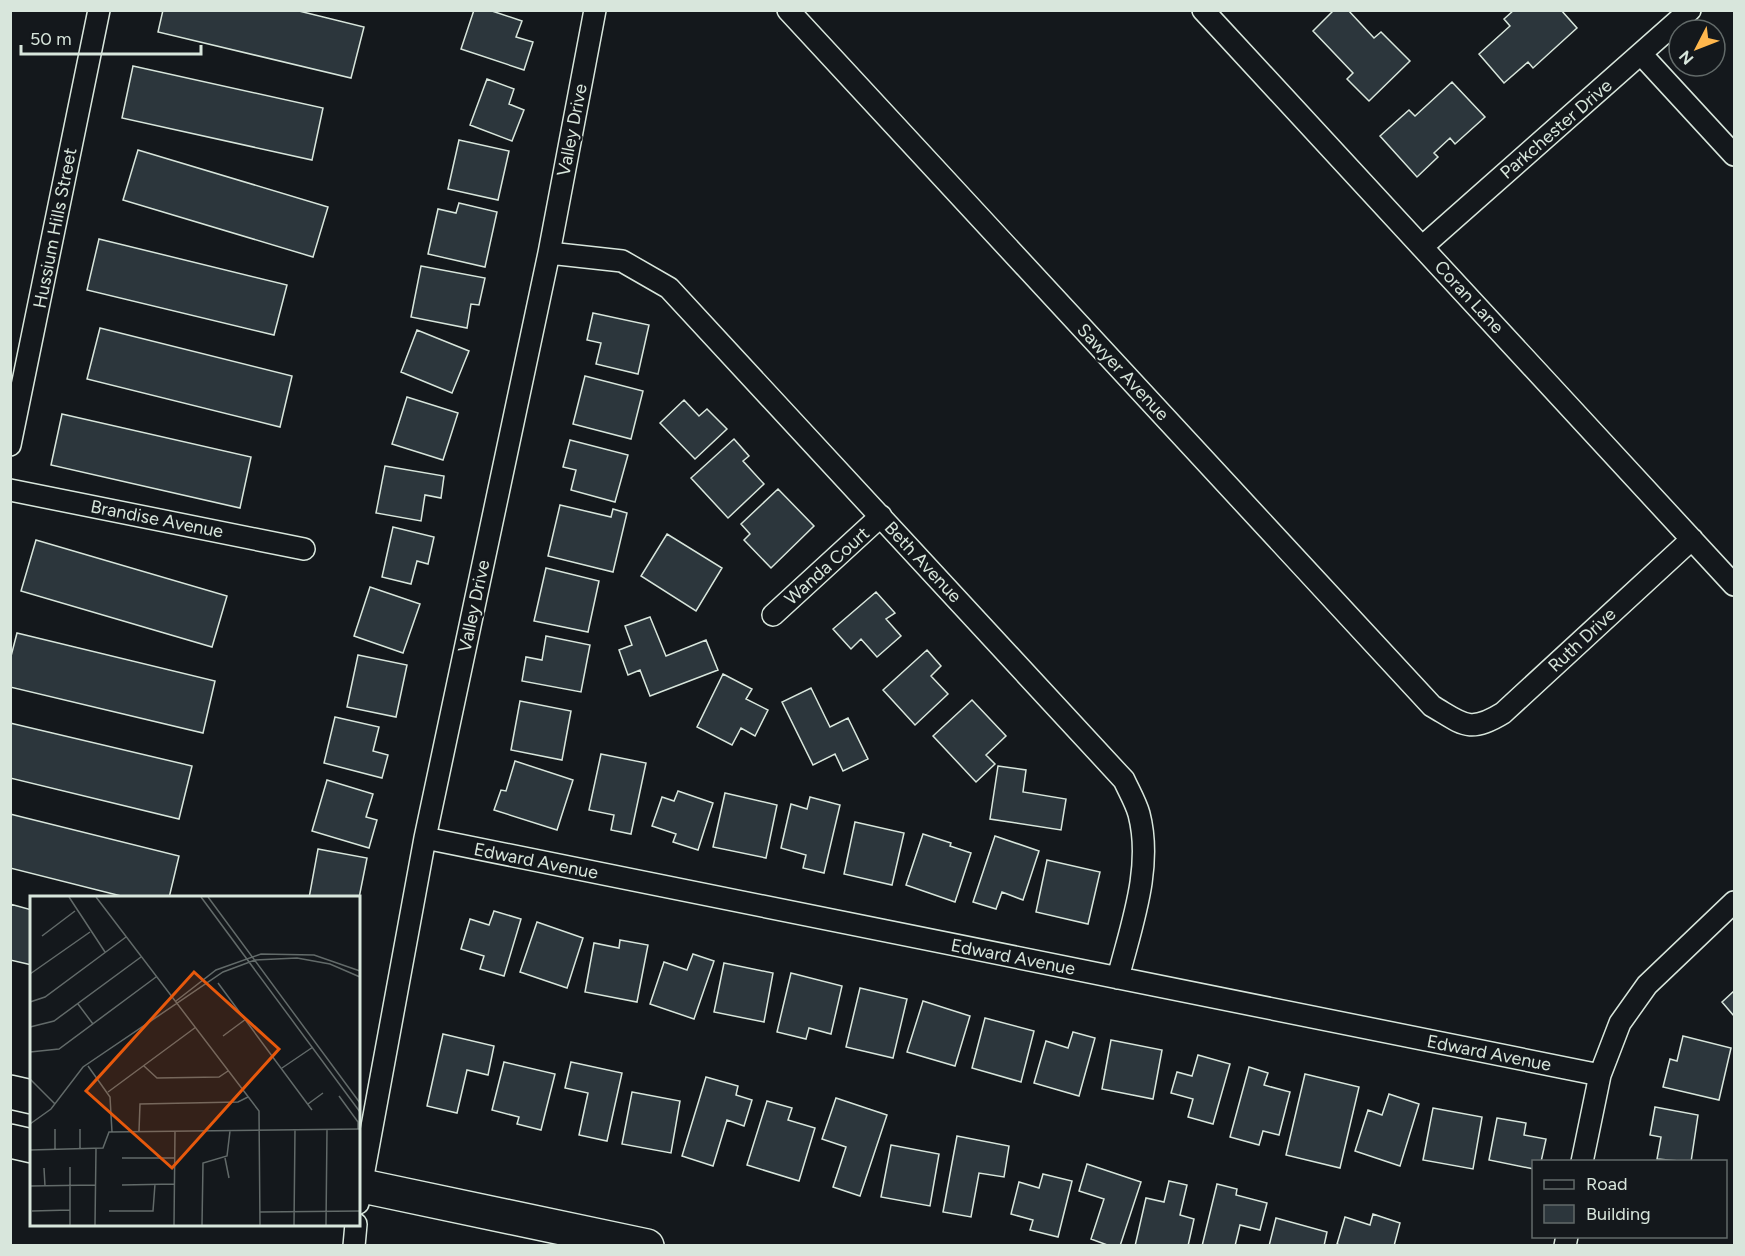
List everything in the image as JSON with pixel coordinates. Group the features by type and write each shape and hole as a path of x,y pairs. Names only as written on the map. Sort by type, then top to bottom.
{"main road":[{"path":"10,1092 30,1097"},
{"path":"10,1141 30,1146"},
{"path":"360,1190 647,1245"}],"street":[{"name":"Hussium Hills Street","path":"10,445 99,10"},
{"name":"Valley Drive","path":"360,1185 425,838 549,253 595,10"},
{"name":"Sawyer Avenue","path":"788,10 1432,706 1465,726"},
{"name":"Coran Lane","path":"1203,10 1734,585"},
{"name":"Parkchester Drive","path":"1422,247 1690,10"},
{"path":"1641,54 1734,155"},
{"name":"Beth Avenue","path":"549,253 622,261 669,288 1124,780 1139,814 1144,849 1141,884 1118,978"},
{"name":"Brandise Avenue","path":"10,490 304,549"},
{"name":"Wanda Court","path":"773,615 881,516"},
{"name":"Ruth Drive","path":"1465,726 1486,723 1503,713 1692,539"},
{"name":"Edward Avenue","path":"425,838 1600,1076"},
{"path":"1582,1160 1600,1076 1620,1023 1647,985 1734,902"},
{"path":"354,1245 356,1226"}],"building":[{"path":"163,10 295,10 364,27 351,78 158,32"},
{"path":"474,10 489,10 522,21 516,37 533,42 524,70 461,49"},
{"path":"1334,10 1348,10 1374,38 1381,32 1410,61 1369,101 1347,79 1353,73 1313,31"},
{"path":"1514,10 1561,10 1577,28 1533,68 1528,62 1504,83 1479,54 1510,26 1504,19"},
{"path":"133,66 323,108 312,160 122,118"},
{"path":"487,79 514,89 509,104 524,110 512,141 470,125"},
{"path":"1452,82 1485,117 1455,144 1450,138 1434,153 1438,157 1417,177 1380,136 1409,110 1415,116"},
{"path":"459,140 509,151 498,200 448,189"},
{"path":"138,150 328,207 313,257 123,200"},
{"path":"459,203 497,212 485,267 428,254 438,209 456,213"},
{"path":"99,239 287,285 274,335 87,290"},
{"path":"421,266 485,278 479,305 471,304 467,328 411,317"},
{"path":"593,313 649,325 638,374 596,364 601,343 587,340"},
{"path":"100,328 292,376 280,427 87,379"},
{"path":"417,330 469,351 452,393 401,372"},
{"path":"585,376 643,391 631,439 573,424"},
{"path":"407,397 458,413 443,460 392,444"},
{"path":"684,400 699,416 707,409 727,429 695,459 660,423"},
{"path":"62,414 251,457 240,508 51,465"},
{"path":"734,439 749,456 743,461 764,484 728,518 691,478"},
{"path":"570,440 628,455 615,502 571,490 576,470 563,467"},
{"path":"385,466 444,476 441,498 425,495 421,521 376,513"},
{"path":"778,489 814,526 771,568 744,540 750,534 741,524"},
{"path":"560,505 611,517 613,509 627,513 613,572 548,556"},
{"path":"393,527 434,537 428,564 417,561 411,584 382,577"},
{"path":"667,534 722,568 696,611 641,576"},
{"path":"36,540 227,596 212,647 21,591"},
{"path":"546,568 599,581 588,632 534,621"},
{"path":"370,587 420,604 403,653 354,636"},
{"path":"876,592 895,613 886,619 901,636 877,657 861,639 851,649 833,629"},
{"path":"650,617 666,656 706,640 718,670 650,696 640,670 628,675 619,650 632,645 625,626"},
{"path":"17,633 215,681 203,733 10,687 10,660"},
{"path":"546,636 590,645 581,692 522,681 526,657 542,660"},
{"path":"927,650 941,666 931,676 948,694 915,725 883,690"},
{"path":"358,655 407,665 396,717 347,707"},
{"path":"723,674 752,689 746,699 768,710 755,736 741,728 732,745 697,727"},
{"path":"811,688 830,727 848,718 868,759 843,771 835,754 813,765 782,702"},
{"path":"972,700 1006,736 986,755 995,764 976,782 933,736"},
{"path":"520,701 571,711 562,760 511,750"},
{"path":"335,717 379,727 373,751 388,755 382,778 324,763"},
{"path":"10,723 192,766 179,819 10,778"},
{"path":"601,754 646,763 631,834 611,830 614,815 589,810"},
{"path":"515,761 573,780 557,830 494,810 501,790 506,791"},
{"path":"998,766 1026,770 1023,792 1066,799 1061,830 990,819"},
{"path":"327,780 373,794 366,817 377,820 369,848 312,831"},
{"path":"678,791 713,803 698,850 673,842 676,834 652,826 662,797 674,801"},
{"path":"725,793 777,805 766,858 713,847"},
{"path":"810,797 840,805 824,873 803,868 806,855 781,848 791,804 807,809"},
{"path":"10,814 179,856 169,896 121,896 10,868"},
{"path":"855,822 904,833 892,885 844,874"},
{"path":"923,834 951,843 950,846 971,853 955,902 906,885"},
{"path":"995,836 1039,851 1023,900 1002,892 996,909 973,902"},
{"path":"318,849 367,858 359,896 309,896"},
{"path":"1047,860 1100,872 1088,924 1036,912"},
{"path":"10,904 30,909 30,965 10,960"},
{"path":"494,911 521,919 504,976 480,969 484,956 461,949 470,919 489,925"},
{"path":"537,922 583,938 567,988 520,972"},
{"path":"620,940 648,945 637,1002 585,992 594,943 619,948"},
{"path":"693,954 714,961 694,1019 650,1004 664,962 687,970"},
{"path":"724,963 773,973 764,1022 714,1012"},
{"path":"791,973 842,986 831,1034 809,1028 806,1039 777,1032"},
{"path":"860,988 907,999 893,1058 846,1047"},
{"path":"1734,991 1734,1016 1722,1002"},
{"path":"923,1001 970,1016 955,1066 907,1052"},
{"path":"985,1018 1034,1031 1021,1082 972,1068"},
{"path":"1073,1032 1095,1038 1079,1096 1034,1083 1046,1041 1068,1048"},
{"path":"443,1034 494,1046 488,1075 467,1070 457,1113 427,1106"},
{"path":"1683,1036 1731,1048 1719,1100 1663,1087 1670,1059 1677,1061"},
{"path":"1111,1040 1162,1050 1153,1099 1102,1089"},
{"path":"1198,1055 1230,1064 1213,1124 1188,1117 1193,1099 1171,1093 1177,1072 1192,1076"},
{"path":"504,1062 555,1074 541,1130 517,1124 519,1117 492,1110"},
{"path":"571,1062 622,1073 607,1141 579,1135 588,1093 565,1088"},
{"path":"1249,1067 1268,1073 1264,1085 1290,1092 1279,1135 1263,1131 1259,1145 1230,1137"},
{"path":"1305,1074 1359,1087 1340,1168 1286,1155"},
{"path":"706,1077 738,1086 736,1095 752,1100 744,1126 727,1120 713,1166 682,1156"},
{"path":"632,1092 680,1101 671,1153 622,1144"},
{"path":"1389,1094 1419,1104 1400,1166 1355,1151 1368,1110 1382,1115"},
{"path":"836,1098 887,1115 860,1196 833,1187 846,1147 822,1139"},
{"path":"767,1101 792,1108 788,1120 815,1128 799,1181 747,1165"},
{"path":"1655,1107 1698,1115 1691,1160 1657,1159 1661,1137 1650,1135"},
{"path":"1433,1108 1482,1117 1473,1169 1423,1160"},
{"path":"1497,1118 1526,1123 1524,1135 1546,1139 1541,1160 1532,1160 1532,1169 1489,1160"},
{"path":"957,1136 1009,1146 1004,1177 979,1173 971,1217 943,1212"},
{"path":"891,1145 939,1154 930,1206 881,1197"},
{"path":"1087,1164 1141,1182 1120,1246 1110,1246 1091,1239 1104,1199 1079,1191"},
{"path":"1043,1174 1072,1181 1058,1237 1030,1230 1033,1220 1011,1214 1019,1182 1039,1188"},
{"path":"1169,1181 1187,1185 1180,1215 1194,1219 1188,1246 1135,1246 1146,1198 1164,1202"},
{"path":"1217,1184 1237,1189 1236,1195 1267,1203 1260,1230 1240,1225 1235,1246 1202,1246"},
{"path":"1373,1214 1400,1223 1394,1246 1337,1244 1345,1217 1370,1225"},
{"path":"1276,1218 1327,1232 1324,1246 1269,1246"}]}
